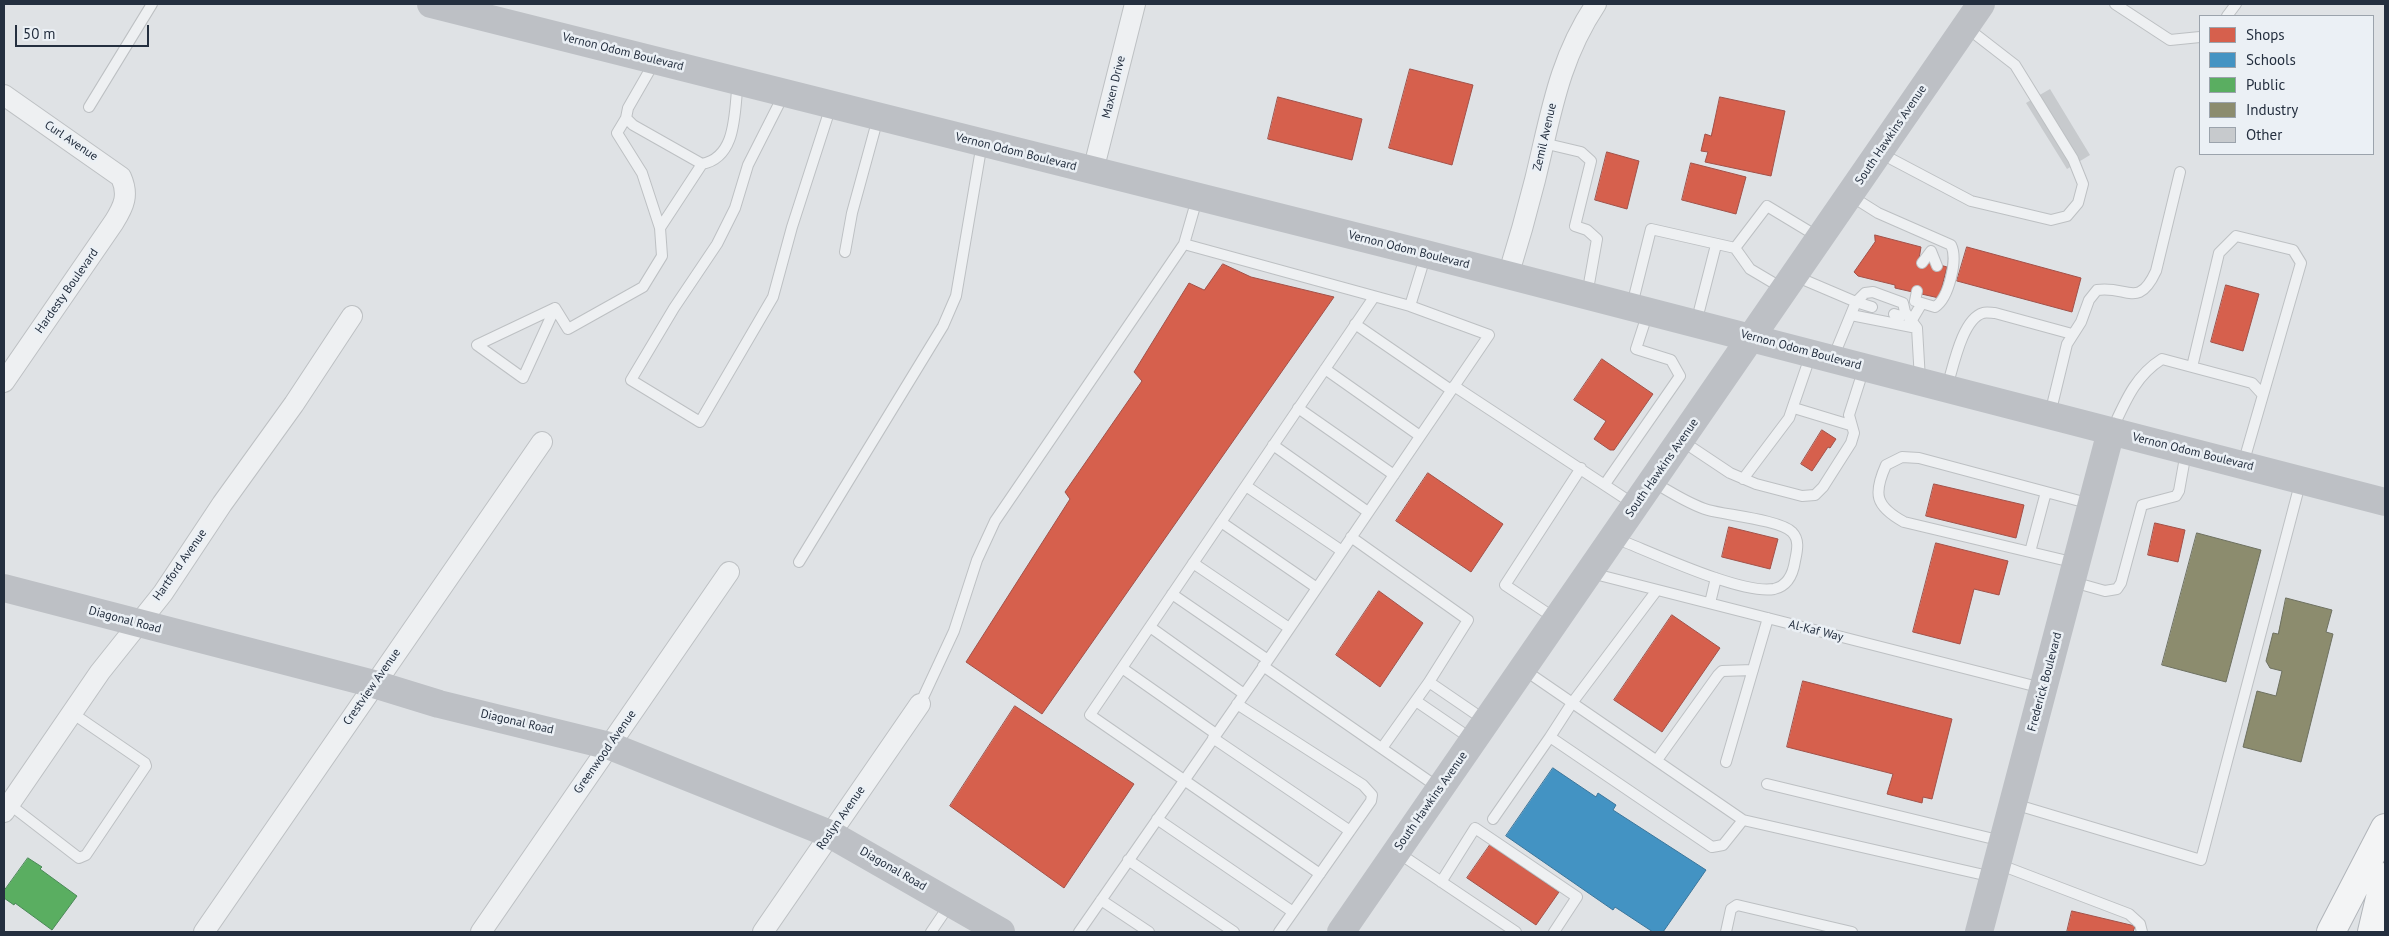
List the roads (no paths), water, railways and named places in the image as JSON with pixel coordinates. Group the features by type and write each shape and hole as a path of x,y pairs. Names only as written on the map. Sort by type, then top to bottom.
{"highway":[{"path":"2331,932 2385,828"},
{"path":"2372,932 2385,876"}],"street":[{"name":"Vernon Odom Boulevard","path":"431,4 1426,254 2385,502"},
{"name":"Maxen Drive","path":"1093,171 1135,4"},
{"name":"Zemil Avenue","path":"1508,276 1559,78 1576,36 1596,4"},
{"name":"South Hawkins Avenue","path":"1341,932 1753,338 1981,4"},
{"name":"Curl Avenue","path":"4,95 121,176 126,188 126,196"},
{"name":"Hardesty Boulevard","path":"4,382 114,222 126,196"},
{"name":"Hartford Avenue","path":"7,808 72,713 162,593 222,504 294,404 352,316"},
{"name":"Frederick Boulevard","path":"1979,932 2111,431"},
{"name":"Crestview Avenue","path":"204,932 542,442"},
{"name":"Greenwood Avenue","path":"481,932 729,572"},
{"name":"Diagonal Road","path":"4,588 374,684 439,704 610,746 830,834 1001,932"},
{"name":"Roslyn Avenue","path":"763,932 920,704"}],"lane":[{"path":"90,107 152,4"},
{"path":"2115,4 2170,40 2199,38"},
{"path":"2227,15 2236,4"},
{"path":"1879,152 1970,202 2050,220 2068,216 2078,203 2083,184 2073,159 2015,65 1965,27"},
{"path":"555,308 568,328 643,287 662,256 660,228 642,173 616,133 626,118 625,115 655,60"},
{"path":"660,228 702,164 715,160 723,153 730,140 738,81"},
{"path":"784,93 748,165 735,208 717,244 674,308 632,380 700,422 773,297 792,227 831,105"},
{"path":"845,252 852,213 878,117"},
{"path":"626,118 633,125 702,164"},
{"path":"800,562 943,326 956,296 982,143"},
{"path":"1543,143 1581,152 1591,161 1576,226 1587,230 1597,239 1587,296"},
{"path":"2049,415 2067,344 2072,334 2082,322 2089,300 2097,290 2107,289 2131,294 2141,293 2150,284 2156,271 2180,172"},
{"path":"1850,195 1878,213 1951,245 1954,250 1954,262 1945,297 1935,307 1927,301 1915,301 1917,291"},
{"path":"920,704 954,631 977,560 995,521 1184,244 1198,197"},
{"path":"1735,248 1767,206 1820,238"},
{"path":"1606,484 1680,376 1671,360 1636,349 1651,229 1735,248 1750,269 1790,283 1872,303"},
{"path":"2192,367 2219,252 2236,236 2293,250 2302,264 2243,465"},
{"path":"1922,262 1931,251 1934,237"},
{"path":"1079,932 1266,663 1489,335 1410,306 1184,244"},
{"path":"1696,323 1716,245"},
{"path":"1931,251 1937,266"},
{"path":"1410,306 1426,254"},
{"path":"1743,478 1789,418 1822,356 1851,315 1858,300 1865,293 1873,292 1903,303 1920,381"},
{"path":"1320,874 1090,715 1374,297"},
{"path":"1851,315 1905,316 1927,301"},
{"path":"555,308 523,378 477,346 547,312 555,308"},
{"path":"1946,388 1964,332 1971,322 1983,313 1995,313 2072,334"},
{"path":"1355,324 1636,505"},
{"path":"2111,431 2130,390 2149,368 2162,359 2252,382 2264,395"},
{"path":"1681,440 1730,473 1802,496 1815,495 1823,487 1851,443 1854,433 1850,425 1849,415 1864,367"},
{"path":"1324,370 1420,436"},
{"path":"1298,408 1394,475"},
{"path":"1794,408 1850,425"},
{"path":"1273,445 1368,512"},
{"path":"2092,504 1919,458 1902,458 1886,465 1877,486 1879,502 1890,514 1904,522 2030,552 2074,572 2105,591 2117,590 2121,583 2142,505 2176,496 2179,491 2186,451"},
{"path":"1557,620 1505,585 1581,468"},
{"path":"2013,804 2202,860 2301,480"},
{"path":"1614,537 1716,578 1760,590 1776,589 1788,582 1794,571 1798,544 1792,532 1778,526 1708,510 1652,482"},
{"path":"1246,486 1342,551"},
{"path":"2030,552 2046,492"},
{"path":"1221,522 1316,588"},
{"path":"1351,537 1468,620 1429,682 1382,748"},
{"path":"1193,563 1289,628"},
{"name":"Al-Kaf Way","path":"1589,573 2044,688"},
{"path":"1710,604 1716,578"},
{"path":"1493,819 1572,703 1658,590"},
{"path":"1172,594 1439,789"},
{"path":"1726,762 1768,618"},
{"path":"1150,627 1244,694"},
{"path":"1122,668 1350,831"},
{"path":"1523,669 1743,820 1998,860"},
{"path":"1657,760 1718,675 1722,672 1753,670"},
{"path":"1429,682 1480,731"},
{"path":"1416,701 1480,731"},
{"path":"1237,704 1368,790 1372,796 1371,801 1279,932"},
{"path":"7,808 79,858 86,855 146,766 72,713"},
{"path":"1550,737 1712,847 1723,845 1743,820"},
{"path":"1768,784 1998,860 2129,914 2140,924 2142,932"},
{"path":"1157,819 1293,912"},
{"path":"1441,882 1475,828 1577,897 1554,932"},
{"path":"1396,851 1516,932"},
{"path":"1128,860 1234,932"},
{"path":"1101,900 1149,932"},
{"path":"931,932 950,902"},
{"path":"1726,932 1731,909 1737,905 1852,932"}]}
